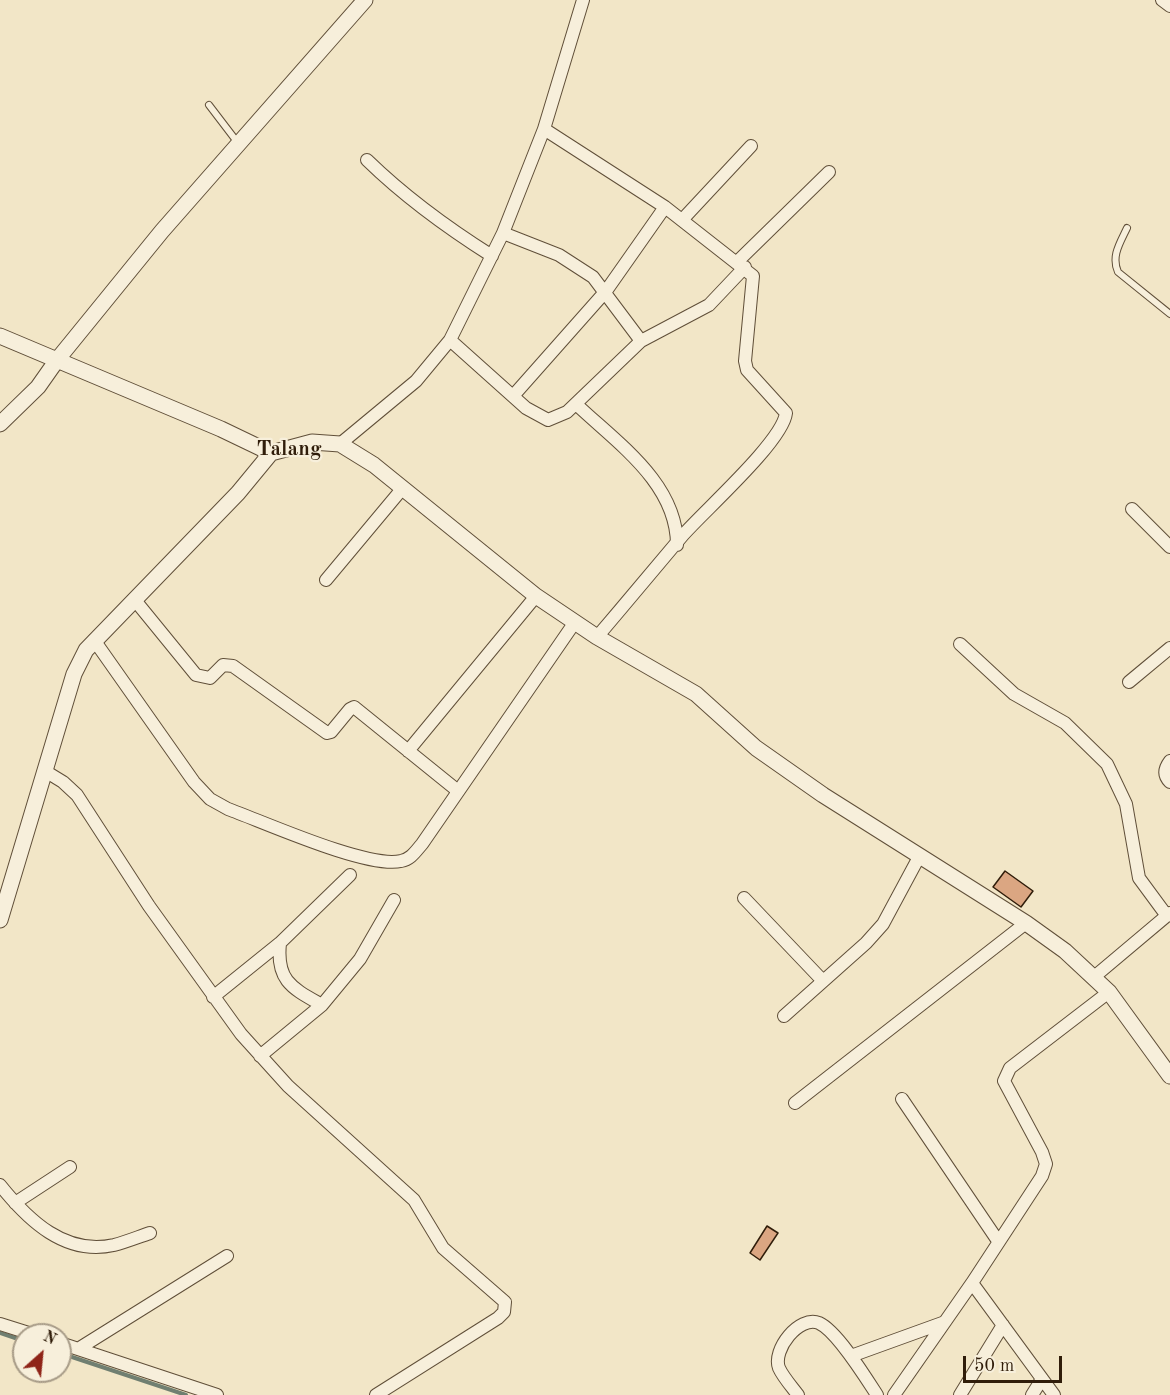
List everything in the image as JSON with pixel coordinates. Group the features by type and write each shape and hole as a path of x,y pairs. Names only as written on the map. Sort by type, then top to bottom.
{"street":[{"path":"0,424 38,387 57,360 162,231 240,146 365,0"},
{"path":"340,444 416,381 450,340 503,233 544,129 583,0"},
{"path":"1162,0 1170,6"},
{"path":"544,129 665,207 753,276 754,285 745,361 747,370 786,412 785,420 765,447 597,637"},
{"path":"682,220 752,146"},
{"path":"367,160 414,203 492,256"},
{"path":"450,340 538,417 548,420 557,418 576,404 641,341 709,305 741,265 829,172"},
{"path":"513,396 606,291 665,207"},
{"path":"503,233 577,264 606,291 641,341"},
{"path":"0,336 221,429 271,453"},
{"path":"576,404 636,460 660,490 676,527 676,545"},
{"path":"0,920 74,674 94,640 238,493 271,453 312,442 340,444 374,465 536,596 597,637 696,694 756,748 919,856 1026,923 1065,951 1109,992 1170,1076"},
{"path":"326,580 402,489"},
{"path":"1132,509 1170,547"},
{"path":"408,751 536,596"},
{"path":"134,599 196,675 210,678 223,665 233,666 327,733 331,732 354,707 458,791"},
{"path":"94,640 194,782 210,799 228,809 359,857 398,862 409,858 422,844 575,622"},
{"path":"960,644 1014,694 1065,723 1107,764 1126,804 1139,878 1169,914 1094,977"},
{"path":"1129,682 1170,648"},
{"path":"1170,761 1165,770 1165,776 1170,782"},
{"path":"45,771 63,782 77,795 149,906 213,997 260,1056 329,1125 414,1200 443,1248 505,1302 504,1312 498,1318 376,1395"},
{"path":"784,1016 883,924 919,856"},
{"path":"213,997 280,943 350,875"},
{"path":"744,898 823,981"},
{"path":"260,1056 322,1005 360,959 394,900"},
{"path":"795,1103 1026,923"},
{"path":"280,943 278,957 283,976 294,989 322,1005"},
{"path":"894,1395 972,1283 1042,1176 1046,1164 1042,1152 1004,1081 1006,1074 1010,1068 1109,992"},
{"path":"902,1099 998,1241"},
{"path":"15,1203 70,1167"},
{"path":"0,1185 42,1229 73,1243 100,1247 114,1245 150,1233"},
{"path":"78,1349 226,1256"},
{"path":"972,1283 1054,1395"},
{"path":"798,1395 778,1367 778,1356 789,1336 799,1327 812,1321 821,1324 851,1356 878,1395"},
{"path":"851,1356 945,1322"},
{"path":"960,1395 1003,1325"},
{"path":"72,1347 217,1395"},
{"path":"1032,1395 1042,1378"}],"lane":[{"path":"209,105 240,146"},
{"path":"1127,228 1115,256 1114,262 1118,272 1170,314"}],"building":[{"path":"1005,871 1033,891 1021,907 993,887"},
{"path":"767,1226 778,1233 760,1260 750,1253"}],"waterway":[{"path":"0,1333 12,1337"},
{"path":"72,1357 186,1395"}],"district":[{"name":"Talang","path":"289,449"}]}
